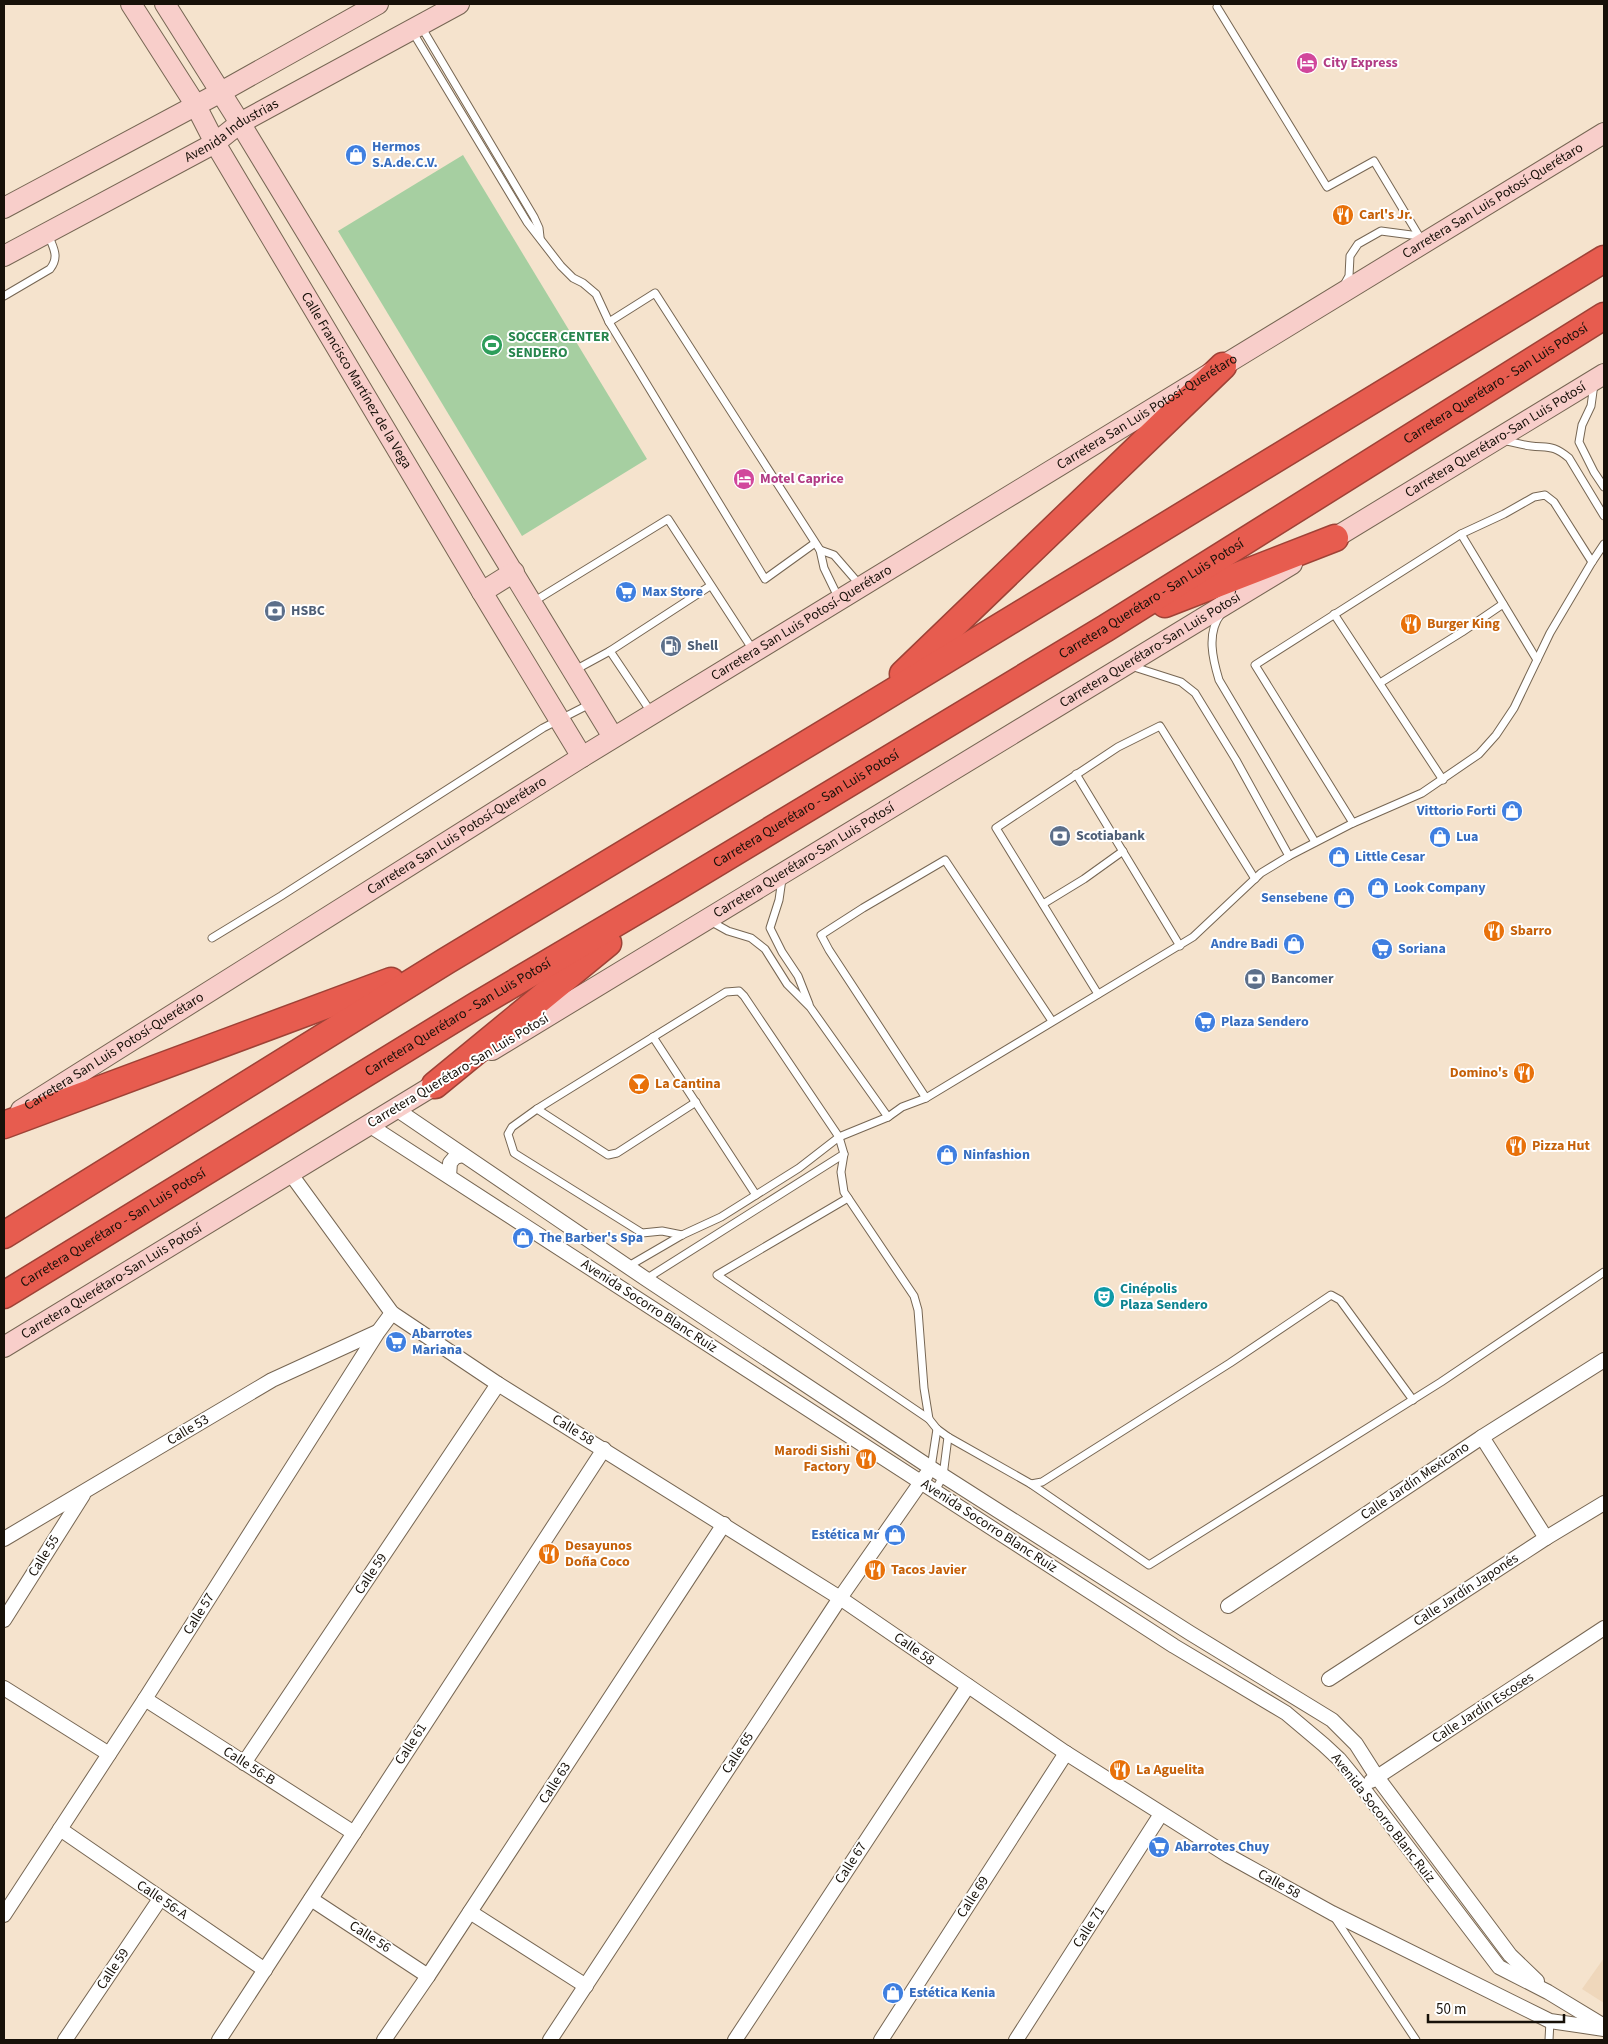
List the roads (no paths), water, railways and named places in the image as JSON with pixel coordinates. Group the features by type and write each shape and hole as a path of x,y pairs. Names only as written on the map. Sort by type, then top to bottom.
{"highway":[{"path":"4,1235 446,961 868,707 1604,259"},
{"name":"Carretera Querétaro - San Luis Potosí","path":"4,1295 476,1005 675,888 1106,628 1604,316"},
{"path":"868,707 1223,366"},
{"path":"1106,628 1335,538"},
{"path":"435,1085 675,888"},
{"path":"4,1125 446,961"}],"main road":[{"name":"Calle Francisco Martínez de la Vega","path":"131,4 195,104 215,143 558,720 582,757"},
{"path":"165,4 240,123 614,738"},
{"path":"4,208 220,92 378,4"},
{"name":"Avenida Industrias","path":"4,256 215,143 240,123 460,4"},
{"name":"Carretera San Luis Potosí-Querétaro","path":"4,1121 582,757 1340,294 1421,240 1603,135"},
{"path":"286,260 313,244"},
{"name":"Carretera Querétaro-San Luis Potosí","path":"4,1347 1600,377"},
{"path":"482,592 514,572"}],"street":[{"name":"Avenida Socorro Blanc Ruiz","path":"396,1109 646,1280 943,1476 1190,1633 1332,1720 1356,1744 1377,1777 1510,1955 1548,1992"},
{"name":"Avenida Socorro Blanc Ruiz","path":"369,1125 1174,1646 1286,1713 1339,1759 1499,1967 1548,1992 1604,2028"},
{"path":"449,1176 450,1163 455,1157 463,1155"},
{"name":"Calle 58","path":"290,1173 392,1312 498,1384 604,1448 840,1598 1066,1753 1229,1856 1332,1913 1550,2021 1604,2028"},
{"name":"Calle 57","path":"4,1915 392,1312"},
{"name":"Calle 53","path":"4,1539 272,1380 378,1332"},
{"name":"Calle Jardín Mexicano","path":"1228,1606 1482,1437 1604,1360"},
{"name":"Calle 59","path":"244,1763 498,1384"},
{"path":"1482,1437 1546,1538"},
{"name":"Calle 61","path":"219,2040 604,1448"},
{"name":"Calle 65","path":"550,2040 840,1598 931,1468"},
{"name":"Calle 55","path":"4,1620 85,1492"},
{"name":"Calle Jardín Japonés","path":"1329,1680 1546,1538 1604,1503"},
{"name":"Calle 63","path":"384,2040 428,1976 724,1524"},
{"name":"Calle Jardín Escoses","path":"1362,1787 1604,1628"},
{"path":"1174,1646 1190,1633"},
{"name":"Calle 67","path":"734,2040 968,1686"},
{"path":"4,1688 109,1754"},
{"path":"1286,1713 1300,1699"},
{"name":"Calle 56-B","path":"144,1700 354,1833"},
{"name":"Calle 69","path":"881,2040 1066,1753"},
{"name":"Calle 71","path":"1016,2040 1161,1814"},
{"name":"Calle 56-A","path":"60,1829 265,1970"},
{"name":"Calle 59","path":"65,2040 160,1898"},
{"name":"Calle 56","path":"311,1899 428,1976"},
{"path":"470,1912 586,1986"}],"lane":[{"path":"1217,6 1327,187 1374,161 1421,240"},
{"path":"416,28 527,222 572,278 596,294 609,322 765,579 815,543"},
{"path":"1340,294 1349,276 1350,256 1358,244 1380,231 1421,240"},
{"path":"4,296 50,269 55,263 57,256 48,232"},
{"path":"609,322 655,293 820,550 824,568 839,600"},
{"path":"1600,377 1591,406 1582,425 1580,442 1594,472 1604,487"},
{"path":"1497,439 1531,446 1547,446 1562,452 1569,458 1604,516"},
{"path":"1353,823 1255,665 1461,534 1504,514 1534,497 1545,495 1554,502 1592,562"},
{"path":"532,602 668,520 754,652"},
{"path":"1461,534 1537,660"},
{"path":"628,1267 682,1234 720,1217 756,1195 799,1168 839,1137 888,1117 902,1107 926,1098 1180,946 1193,937 1255,879 1288,856 1353,823 1422,793 1479,754 1496,735 1514,708 1537,660 1604,544"},
{"path":"820,550 834,555 861,586"},
{"path":"573,671 610,651 710,586"},
{"path":"1232,600 1218,618 1212,636 1212,658 1219,680 1315,842"},
{"path":"1380,683 1503,604"},
{"path":"1334,614 1443,780"},
{"path":"610,651 652,714"},
{"path":"1126,664 1181,682 1195,693 1236,760 1288,856"},
{"path":"212,938 281,896 543,728 592,703"},
{"path":"1098,994 996,828 1118,747 1160,726 1255,879"},
{"path":"1076,774 1180,946"},
{"path":"1043,904 1084,879 1123,851"},
{"path":"926,1098 821,936 863,908 945,860 1052,1021"},
{"path":"783,873 779,900 770,928 782,952 798,976 810,1007"},
{"path":"708,919 728,931 751,938 765,949 787,984 810,1007 888,1117"},
{"path":"682,1234 662,1231 642,1233 514,1153 508,1134 512,1127 537,1109 726,992 738,991 744,996 839,1137 844,1154 841,1172 844,1192 914,1296 918,1310 924,1388 929,1419"},
{"path":"653,1037 756,1195"},
{"path":"537,1109 608,1155 617,1153 696,1102"},
{"path":"646,1280 844,1154"},
{"path":"848,1198 717,1275 929,1419 937,1429 948,1437 1031,1484 1149,1565 1413,1400 1604,1272"},
{"path":"1031,1484 1042,1482 1182,1394 1331,1295 1340,1300 1413,1400"},
{"path":"931,1468 937,1429"},
{"path":"934,1491 943,1476 948,1437"},
{"path":"1332,1913 1416,2040"},
{"path":"1549,2040 1550,2021"}],"place":[{"name":"City Express","path":"1307,63"},
{"name":"Hermos S.A.de.C.V.","path":"356,155"},
{"name":"Carl's Jr.","path":"1343,215"},
{"name":"SOCCER CENTER SENDERO","path":"492,345"},
{"name":"Motel Caprice","path":"744,479"},
{"name":"Max Store","path":"626,592"},
{"name":"HSBC","path":"275,611"},
{"name":"Burger King","path":"1411,624"},
{"name":"Shell","path":"671,646"},
{"name":"Vittorio Forti","path":"1512,811"},
{"name":"Scotiabank","path":"1060,836"},
{"name":"Lua","path":"1440,837"},
{"name":"Little Cesar","path":"1339,857"},
{"name":"Look Company","path":"1378,888"},
{"name":"Sensebene","path":"1344,898"},
{"name":"Sbarro","path":"1494,931"},
{"name":"Andre Badi","path":"1294,944"},
{"name":"Soriana","path":"1382,949"},
{"name":"Bancomer","path":"1255,979"},
{"name":"Plaza Sendero","path":"1205,1022"},
{"name":"Domino's","path":"1524,1073"},
{"name":"La Cantina","path":"639,1084"},
{"name":"Pizza Hut","path":"1516,1146"},
{"name":"Ninfashion","path":"947,1155"},
{"name":"The Barber's Spa","path":"523,1238"},
{"name":"Cinépolis Plaza Sendero","path":"1104,1297"},
{"name":"Abarrotes Mariana","path":"396,1342"},
{"name":"Marodi Sishi Factory","path":"866,1459"},
{"name":"Estética Mr","path":"895,1535"},
{"name":"Desayunos Doña Coco","path":"549,1554"},
{"name":"Tacos Javier","path":"875,1570"},
{"name":"La Aguelita","path":"1120,1770"},
{"name":"Abarrotes Chuy","path":"1159,1847"},
{"name":"Estética Kenia","path":"893,1993"}]}
